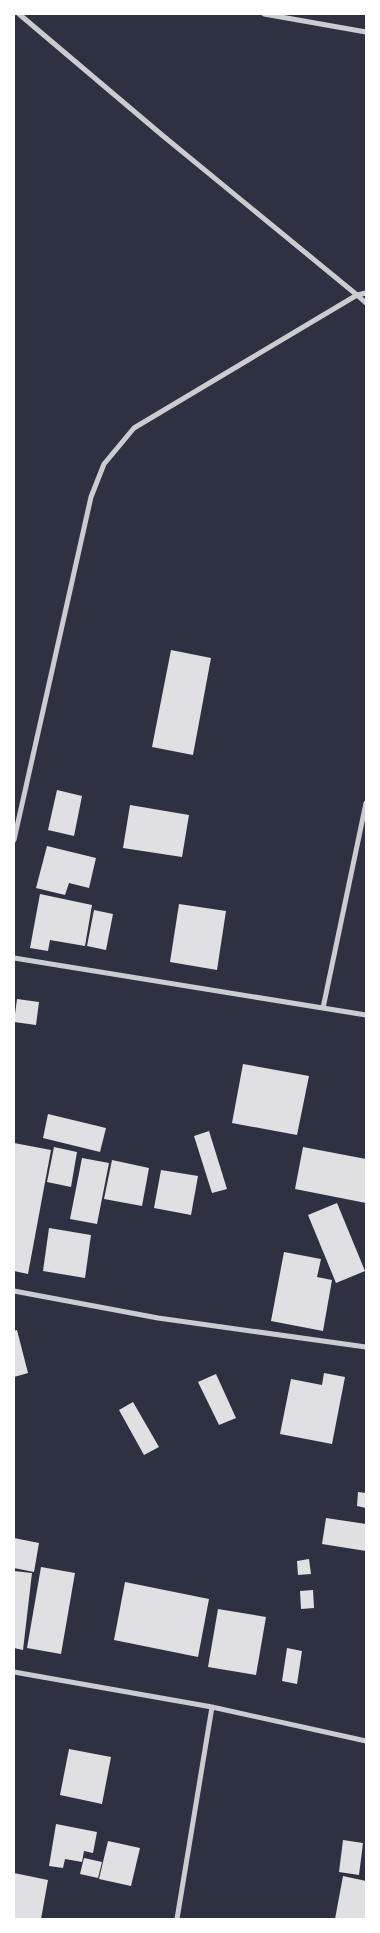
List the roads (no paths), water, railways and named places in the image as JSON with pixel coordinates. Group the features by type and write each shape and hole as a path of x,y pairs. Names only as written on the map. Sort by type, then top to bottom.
{"street":[{"path":"19,14 169,141 366,303"},
{"path":"264,14 366,32"},
{"path":"14,840 91,497 104,464 134,428 357,294 366,293"},
{"path":"323,1008 366,803"},
{"path":"14,958 366,1015"},
{"path":"14,1291 158,1318 366,1347"},
{"path":"14,1672 212,1707 366,1741"},
{"path":"177,1919 212,1707"}]}
